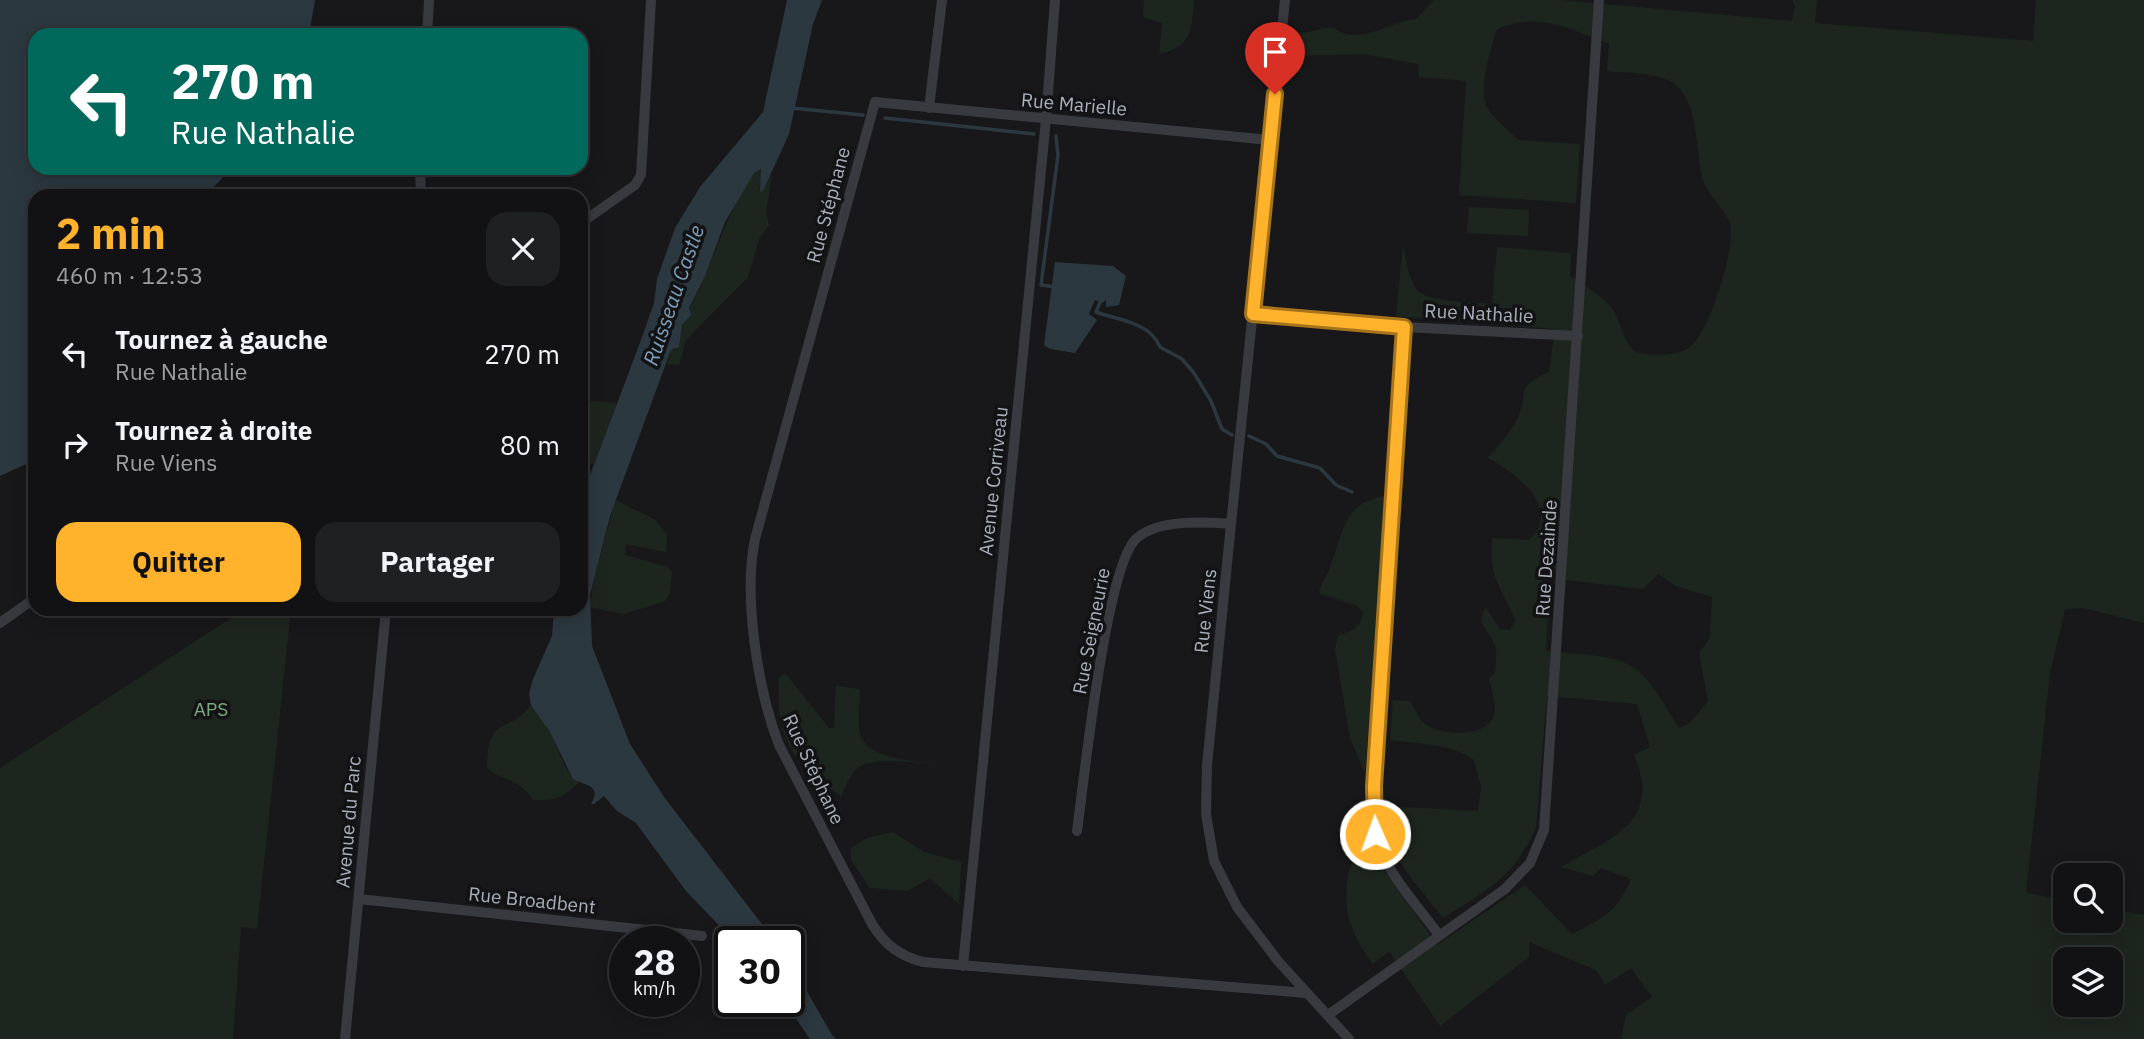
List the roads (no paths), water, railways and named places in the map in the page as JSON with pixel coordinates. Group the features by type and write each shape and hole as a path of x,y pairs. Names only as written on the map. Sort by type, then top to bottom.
{"street":[{"path":"427,28 429,0"},
{"path":"588,218 635,185 641,175 651,0"},
{"path":"929,108 942,0"},
{"name":"Avenue Corriveau","path":"963,966 1046,119 1055,0"},
{"name":"Rue Viens","path":"1285,0 1231,524 1208,765 1206,814 1214,860 1237,907 1259,938 1349,1039"},
{"name":"Rue Dezainde","path":"1328,1015 1514,881 1530,863 1544,830 1600,0"},
{"name":"Rue Marielle","path":"875,102 1270,141"},
{"name":"Rue Stéphane","path":"875,102 755,540 749,594 766,699 776,738 872,924 888,945 911,959 963,966 1306,993"},
{"name":"Rue Nathalie","path":"1253,314 1404,327 1578,336"},
{"path":"1404,327 1373,824 1385,861 1439,935"},
{"name":"Rue Seigneurie","path":"1077,831 1109,616 1116,580 1127,550 1138,537 1153,530 1192,524 1231,524"},
{"path":"0,623 28,603"},
{"name":"Avenue du Parc","path":"345,1039 385,616"},
{"name":"Rue Broadbent","path":"359,899 702,936"}],"water":[{"path":"0,0 315,0 310,28 28,28 28,175 225,175 215,186 208,189 28,189 28,463 0,476"},
{"name":"Ruisseau Castle","path":"787,0 822,0 813,24 789,134 763,191 760,192 761,169 754,173 725,222 705,276 689,308 691,315 682,325 679,347 672,349 669,355 610,516 590,595 592,646 630,744 664,797 763,926 720,926 686,891 636,823 617,811 604,796 591,804 594,790 573,779 550,732 531,705 529,694 552,636 553,616 588,616 588,480 654,303 657,279 675,228 700,187 763,112"},
{"path":"1055,262 1113,266 1126,276 1119,305 1106,307 1106,300 1102,303 1095,300 1089,314 1097,320 1075,353 1050,349 1044,345"},
{"path":"805,988 836,1039 810,1039 795,1017 805,1017"}],"waterway":[{"path":"792,108 863,115"},
{"path":"885,118 1034,134"},
{"path":"1055,287 1041,285 1058,155 1056,136"},
{"path":"1101,300 1096,312 1141,327 1149,332 1160,347 1182,359 1211,401 1222,429 1232,435"},
{"path":"1249,436 1266,444 1277,456 1320,468 1336,485 1352,492"}],"park label":[{"name":"APS","path":"211,709"}]}
